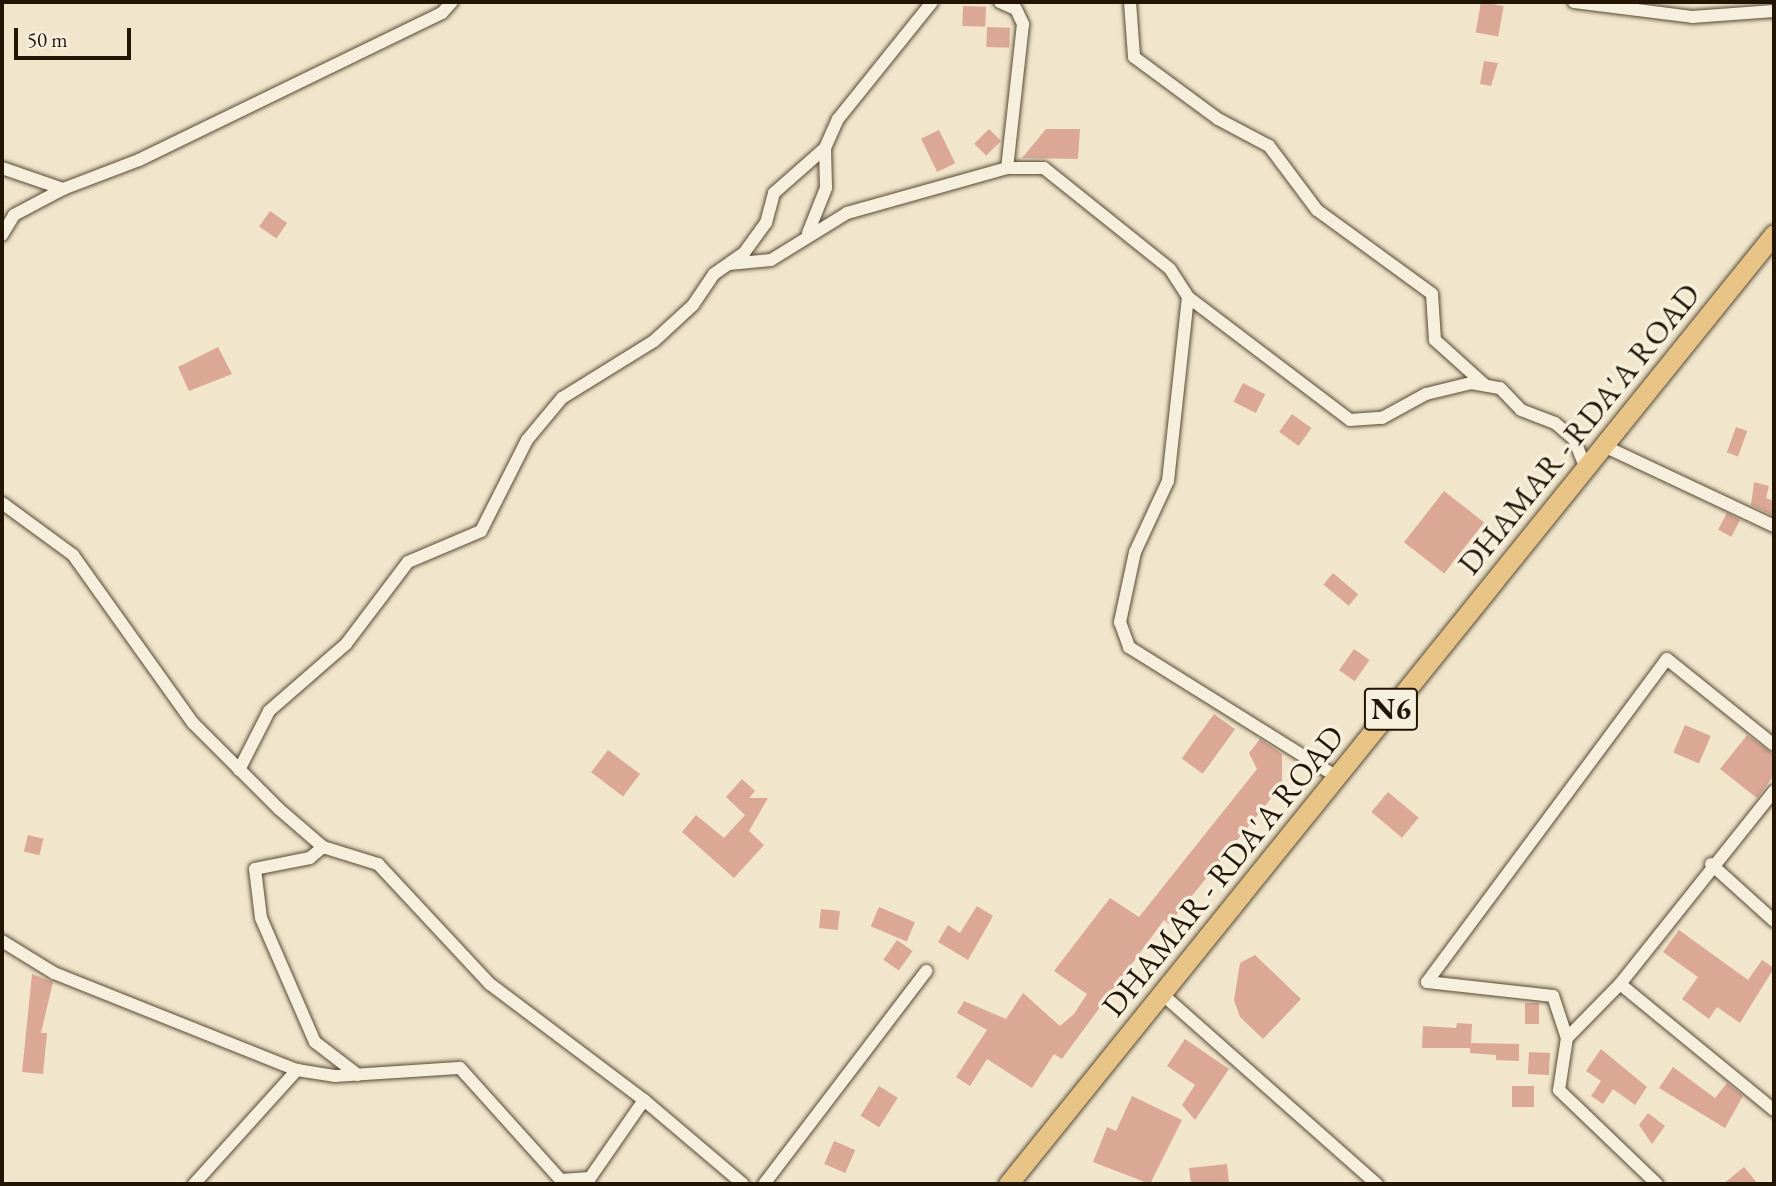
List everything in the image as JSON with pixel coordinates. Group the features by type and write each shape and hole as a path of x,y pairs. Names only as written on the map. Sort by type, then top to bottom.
{"main road":[{"name":"DHAMAR - RDA'A ROAD","path":"1009,1184 1774,234"}],"street":[{"path":"2,235 14,215 63,189 139,160 442,13 452,2"},
{"path":"239,770 269,711 346,644 408,562 481,531 527,440 562,398 654,341 766,223 774,193 825,148 838,119 932,2"},
{"path":"1000,2 1016,9 1023,24 1007,168"},
{"path":"1130,2 1134,57 1218,119 1269,146 1317,210 1432,294 1435,340 1485,385"},
{"path":"1574,2 1692,17 1774,11"},
{"path":"807,237 826,188 825,148"},
{"path":"2,168 63,189"},
{"path":"729,264 771,260 847,213 1007,168 1044,168 1170,269 1188,297 1350,420 1382,418 1426,394 1485,385 1500,388 1521,410 1555,423 1574,439 1586,468"},
{"path":"1188,297 1168,481 1135,552 1120,621 1129,647 1147,661 1337,777"},
{"path":"1604,446 1774,526"},
{"path":"2,503 73,555 193,723 239,770 323,847 378,864 490,984 644,1100 743,1184"},
{"path":"1657,1184 1559,1090 1567,1038 1553,996 1427,982 1667,659 1774,745"},
{"path":"1567,1038 1620,984 1711,864 1774,792"},
{"path":"323,847 310,858 255,869 261,918 315,1042 358,1075"},
{"path":"1711,864 1774,921"},
{"path":"2,941 54,973 297,1070 358,1075 460,1068 561,1180 590,1178 644,1100"},
{"path":"764,1184 926,971"},
{"path":"1620,984 1774,1110"},
{"path":"1162,994 1377,1184"},
{"path":"194,1184 297,1070"}],"building":[{"path":"1481,2 1504,6 1498,37 1476,33"},
{"path":"963,6 986,7 985,27 962,26"},
{"path":"987,27 1010,28 1009,48 986,47"},
{"path":"1484,61 1498,63 1491,86 1480,84"},
{"path":"989,129 1001,141 986,156 974,144"},
{"path":"1046,129 1080,129 1078,159 1022,158"},
{"path":"939,130 955,163 937,172 921,139"},
{"path":"270,211 287,223 276,239 259,227"},
{"path":"218,347 232,374 189,391 178,367"},
{"path":"1243,383 1265,394 1256,413 1233,402"},
{"path":"1292,414 1311,428 1298,446 1279,432"},
{"path":"1736,427 1747,431 1738,456 1727,452"},
{"path":"1754,482 1769,486 1766,498 1774,501 1774,516 1751,505"},
{"path":"1444,491 1484,522 1444,574 1404,542"},
{"path":"1727,513 1740,520 1731,537 1718,530"},
{"path":"1333,573 1358,594 1349,606 1323,584"},
{"path":"1354,649 1370,660 1355,681 1339,670"},
{"path":"1214,714 1235,729 1203,774 1182,758"},
{"path":"1685,725 1711,736 1699,764 1673,753"},
{"path":"1747,735 1774,755 1774,775 1757,798 1720,769"},
{"path":"1260,739 1282,754 1282,785 1169,924 1164,920 1062,1059 1054,1054 1032,1088 987,1059 970,1086 956,1077 987,1030 957,1013 964,1001 1006,1019 1023,993 1060,1026 1074,1014 1087,994 1054,971 1110,898 1139,917 1257,769 1249,753"},
{"path":"608,750 640,774 623,796 591,772"},
{"path":"742,779 755,791 749,798 768,798 749,831 764,845 734,878 682,832 696,815 724,838 745,815 726,797"},
{"path":"1388,792 1419,818 1402,838 1371,812"},
{"path":"28,835 44,839 39,855 24,851"},
{"path":"977,906 993,916 968,960 938,942 948,925 960,933"},
{"path":"879,907 915,922 907,942 871,926"},
{"path":"821,909 840,911 838,930 819,928"},
{"path":"1679,930 1748,980 1762,960 1774,968 1740,1023 1717,1007 1709,1019 1682,999 1698,977 1663,952"},
{"path":"897,940 913,951 899,971 883,960"},
{"path":"1255,955 1301,999 1263,1039 1240,1017 1234,1000 1240,963"},
{"path":"32,974 53,982 41,1033 47,1033 43,1074 22,1072"},
{"path":"1525,1003 1539,1003 1539,1024 1525,1024"},
{"path":"1457,1023 1472,1024 1471,1043 1519,1044 1519,1061 1496,1060 1496,1055 1470,1053 1470,1048 1422,1048 1423,1026 1456,1028"},
{"path":"1185,1039 1229,1069 1195,1120 1182,1105 1195,1085 1167,1066"},
{"path":"1601,1049 1647,1087 1635,1105 1613,1089 1603,1104 1591,1096 1601,1081 1586,1071"},
{"path":"1529,1052 1550,1053 1549,1075 1528,1074"},
{"path":"1673,1067 1715,1098 1727,1083 1743,1096 1725,1128 1659,1088"},
{"path":"879,1086 898,1098 879,1127 860,1116"},
{"path":"1512,1086 1534,1086 1534,1107 1512,1107"},
{"path":"1132,1096 1182,1120 1150,1184 1093,1162 1107,1127 1116,1131"},
{"path":"1648,1113 1665,1126 1652,1144 1639,1125"},
{"path":"834,1141 855,1150 845,1173 824,1164"},
{"path":"1227,1164 1229,1184 1191,1184 1189,1168"},
{"path":"1744,1167 1758,1184 1723,1184"}]}
